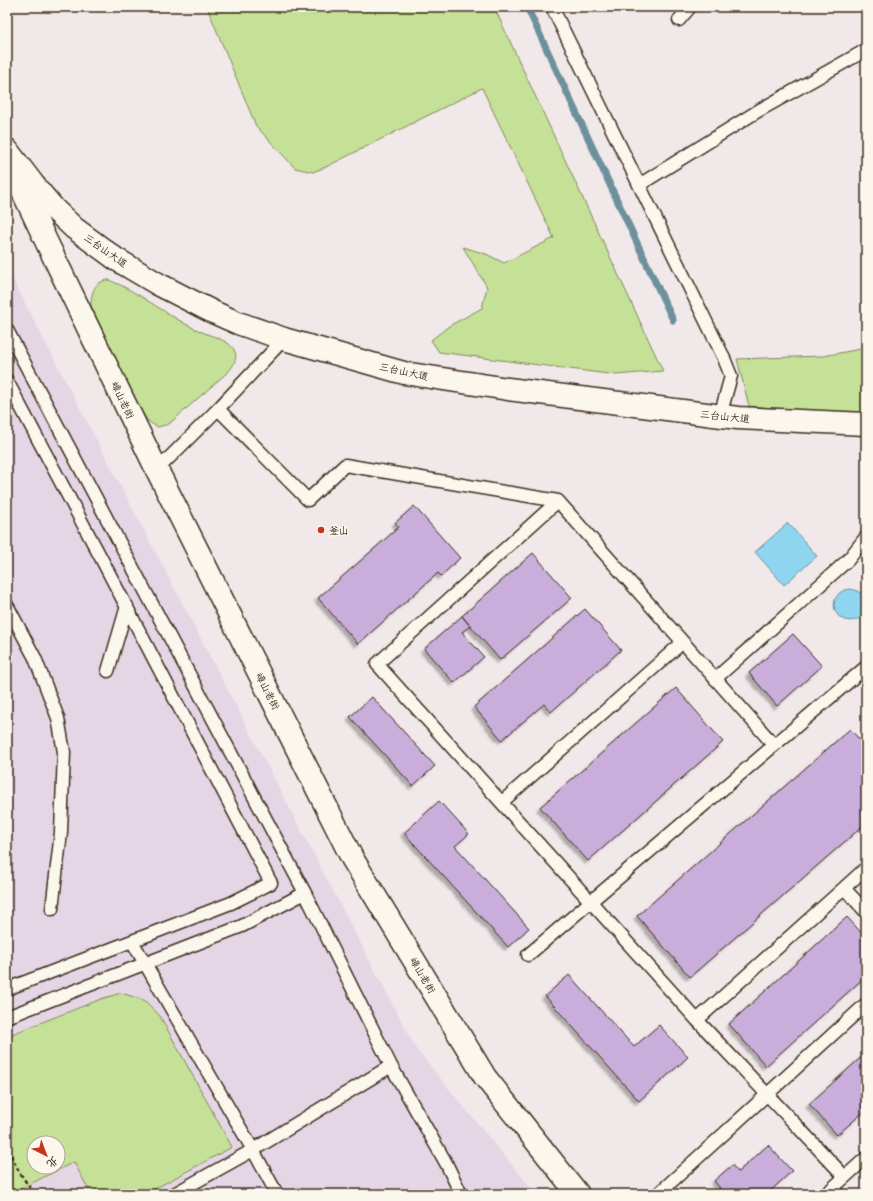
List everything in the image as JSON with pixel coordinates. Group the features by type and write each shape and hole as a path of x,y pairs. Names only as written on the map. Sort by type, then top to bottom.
{"street":[{"name":"三台山大道","path":"7,150 55,210 93,243 116,259 158,284 213,312 238,323 284,339 404,373 508,389 738,418 866,424"},
{"name":"嶂山老街","path":"7,158 157,470 352,858 485,1077 578,1194"}],"lane":[{"path":"552,7 731,376 720,416"},
{"path":"679,20 690,7"},
{"path":"639,185 758,111 866,50"},
{"path":"7,330 305,893 391,1066 462,1194"},
{"path":"157,470 218,409 284,339"},
{"path":"7,381 127,606 271,883 231,903 7,989"},
{"path":"218,409 308,500 345,465 558,501 774,745"},
{"path":"558,501 378,664 697,1020 845,1177"},
{"path":"715,679 848,560 866,537"},
{"path":"7,605 35,658 58,718 64,752 61,832 52,909"},
{"path":"108,672 127,606"},
{"path":"502,802 683,642"},
{"path":"528,955 866,667"},
{"path":"697,1020 866,868"},
{"path":"844,888 866,912"},
{"path":"7,1017 242,926 305,893"},
{"path":"132,942 277,1194"},
{"path":"662,1193 767,1094 865,1006"},
{"path":"174,1194 253,1150 391,1066"},
{"path":"826,1194 866,1158"}],"path":[{"path":"7,1149 20,1173 34,1194"}],"shaded area":[{"path":"7,269 416,1049 536,1194 7,1194"}],"green space":[{"path":"207,7 494,7 663,371 616,375 439,352 431,340 449,326 482,308 487,287 463,247 486,254 504,263 554,238 482,88 328,166 313,172 295,168 256,126"},
{"path":"109,280 121,285 178,320 226,342 234,350 236,356 229,371 169,424 158,427 147,420 131,394 91,306 94,288 100,283"},
{"path":"866,348 866,413 831,413 749,406 737,359 823,356"},
{"path":"121,993 144,1000 160,1016 232,1147 145,1194 91,1194 74,1162 66,1166 66,1135 26,1135 26,1175 48,1175 10,1194 7,1194 7,1036 101,999"}],"water":[{"path":"788,523 817,556 784,585 755,552"},
{"path":"850,589 861,594 866,605 861,616 850,621 839,616 834,605 839,594"}],"building":[{"path":"414,506 460,558 441,576 438,573 358,644 318,598 399,527 395,523"},
{"path":"533,553 572,598 500,660 462,616"},
{"path":"585,609 621,650 551,712 544,704 502,740 474,707"},
{"path":"462,616 470,626 462,632 484,657 454,683 424,649"},
{"path":"793,634 822,666 777,706 749,673"},
{"path":"676,688 723,742 588,861 540,807"},
{"path":"372,697 435,766 413,786 350,717"},
{"path":"850,729 866,747 866,823 690,977 637,916"},
{"path":"439,801 469,834 455,846 529,928 508,947 404,833"},
{"path":"847,917 866,938 866,976 766,1066 729,1024"},
{"path":"569,975 634,1047 659,1025 688,1057 639,1101 545,996"},
{"path":"866,1053 866,1110 837,1135 809,1104"},
{"path":"768,1145 792,1171 767,1194 713,1194 720,1188 714,1181 732,1165 738,1172"}],"waterway":[{"path":"527,7 673,320"}],"place":[{"name":"釜山","path":"321,530"}]}
